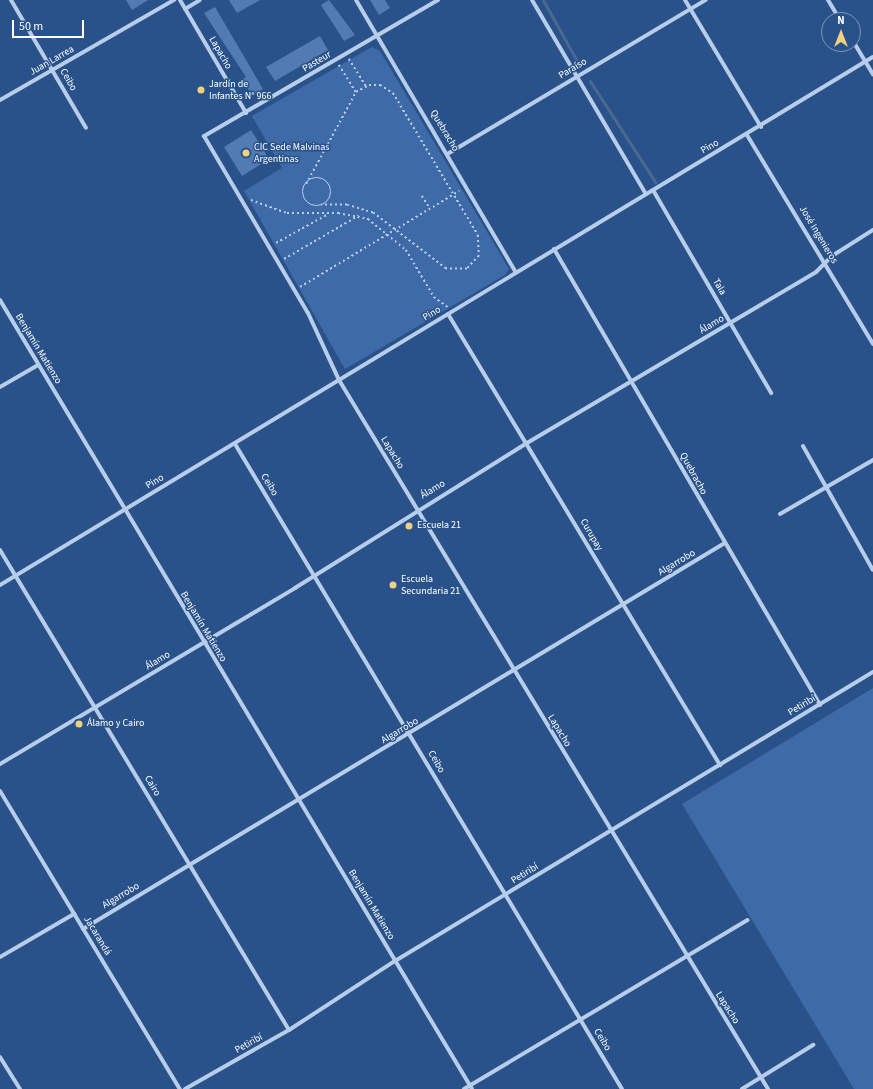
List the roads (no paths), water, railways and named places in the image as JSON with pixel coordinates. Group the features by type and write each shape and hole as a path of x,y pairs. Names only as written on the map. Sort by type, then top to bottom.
{"street":[{"name":"Ceibo","path":"11,0 86,128"},
{"name":"Juan Larrea","path":"0,100 174,0"},
{"name":"Lapacho","path":"180,0 246,113"},
{"path":"185,8 200,0"},
{"name":"Quebracho","path":"356,0 448,153 516,273"},
{"name":"Pasteur","path":"204,136 246,113 438,0"},
{"path":"532,0 646,194"},
{"path":"685,0 760,127"},
{"name":"Paraíso","path":"448,153 706,0"},
{"path":"828,0 835,12"},
{"path":"860,52 873,74"},
{"name":"Pino","path":"0,585 235,444 554,249 747,135 873,57"},
{"name":"José Ingenieros","path":"747,135 825,261 873,344"},
{"name":"Lapacho","path":"204,136 295,290 339,380 513,672 768,1089"},
{"name":"Tala","path":"652,190 771,393"},
{"name":"Álamo","path":"0,764 204,644 527,442 816,272 825,261 873,230"},
{"name":"Quebracho","path":"554,249 633,381 723,544 820,705"},
{"name":"Benjamín Matienzo","path":"0,300 204,644 471,1087"},
{"name":"Curupay","path":"448,314 527,442 623,606 720,765"},
{"path":"0,387 38,365"},
{"name":"Ceibo","path":"235,444 622,1089"},
{"path":"803,446 873,570"},
{"path":"780,514 873,460"},
{"name":"Algarrobo","path":"83,929 623,606 723,544"},
{"name":"Cairo","path":"0,550 96,707 289,1030"},
{"name":"Petiribí","path":"185,1089 289,1030 395,961 505,896 873,672"},
{"name":"Jacarandá","path":"0,790 180,1089"},
{"path":"0,957 74,914"},
{"path":"464,1089 471,1087 747,920"},
{"path":"742,1089 813,1044"},
{"path":"0,1057 20,1089"}],"waterway":[{"path":"543,0 576,59"},
{"path":"590,81 656,183"}],"place":[{"name":"Jardín de Infantes N° 966","path":"201,90"},
{"name":"CIC Sede Malvinas Argentinas","path":"246,153"},
{"name":"Escuela 21","path":"409,526"},
{"name":"Escuela Secundaria 21","path":"393,585"},
{"name":"Álamo y Cairo","path":"79,724"}]}
